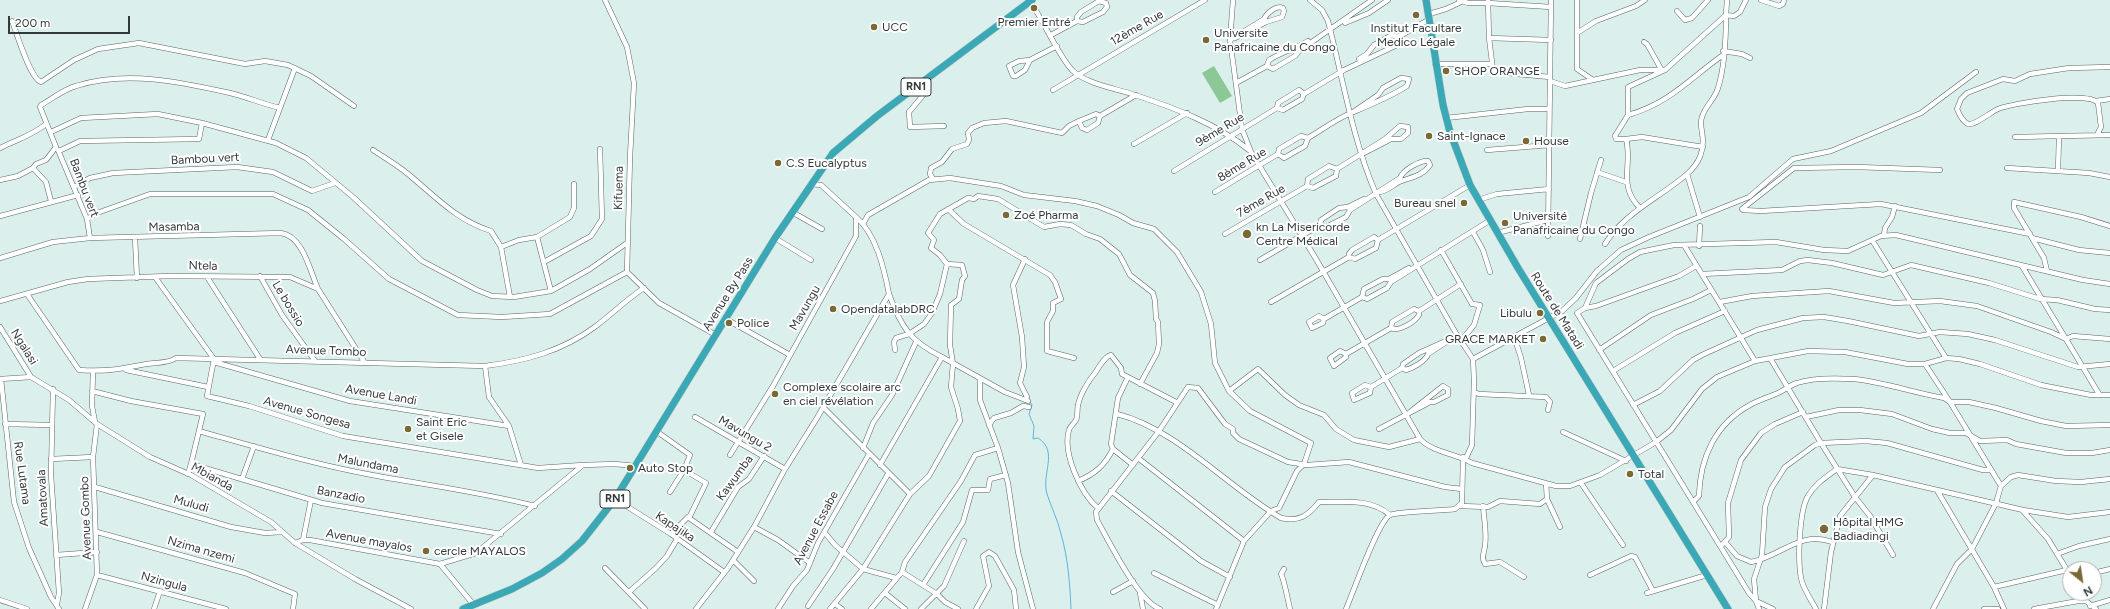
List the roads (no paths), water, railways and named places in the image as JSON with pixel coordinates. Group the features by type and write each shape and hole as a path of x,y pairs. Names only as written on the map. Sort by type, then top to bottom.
{"highway":[{"name":"Route de Matadi","path":"1426,0 1435,64 1446,118 1470,185 1548,317 1728,609"},
{"name":"Avenue By Pass","path":"464,609 512,589 542,573 562,559 582,541 615,499 792,212 834,153 846,141 1031,1"}],"street":[{"name":"Kifuema","path":"605,0 627,47 634,83 627,243 628,272"},
{"path":"1077,21 1077,17 1081,12 1099,1 1106,3 1112,0"},
{"name":"12ème Rue","path":"1053,90 1205,0"},
{"path":"1233,0 1232,39 1236,83 1242,129 1250,152"},
{"path":"1310,0 1324,13 1330,30 1342,71 1362,154 1377,193 1414,266 1473,358 1474,392 1472,444 1464,458 1462,503 1455,510 1390,515 1385,519 1373,542 1346,609"},
{"path":"1359,14 1362,6 1372,0"},
{"path":"1236,83 1267,66 1269,60 1281,52 1298,49 1320,34 1337,28 1359,14 1369,13 1385,4 1388,0"},
{"path":"1548,236 1551,0"},
{"path":"1577,0 1577,69 1593,80"},
{"path":"1577,33 1596,21 1636,6 1645,0"},
{"path":"1677,11 1685,20 1689,19 1708,0"},
{"path":"1605,244 1611,234 1640,208 1687,174 1699,161 1703,147 1700,124 1702,116 1718,88 1723,53 1727,0"},
{"path":"1703,147 1642,137 1616,139 1615,136 1628,115 1628,87 1663,69 1726,15 1734,16 1738,14 1746,0"},
{"path":"1761,0 1779,6 1783,4 1784,0"},
{"path":"1031,1 1068,65 1078,74 1094,82 1187,113 1237,141 1250,152 1260,164 1364,343 1408,413 1420,439 1427,445 1464,458 1472,463 1562,486 1581,483 1626,461 1656,442 1671,430 1689,404 1718,376 1756,360 1808,350 1828,350 1884,358 1908,364 1925,364 1946,358 1980,364 2041,385 2078,393 2110,395"},
{"path":"1304,94 1299,90 1278,103 1277,108 1283,110 1302,99 1304,94 1368,55 1374,45 1392,35 1398,36 1429,17 1460,1 1488,1 1551,7"},
{"path":"1488,1 1489,38 1491,64 1493,70 1550,79 1565,86 1640,70 1663,69"},
{"path":"1051,35 1077,21 1083,22 1103,12 1107,7 1106,3"},
{"path":"1232,39 1236,35 1265,20 1282,17 1284,11 1280,7 1276,8 1266,14 1265,20"},
{"path":"12,21 31,70 37,80 41,82 74,60 98,49 139,44 245,64 265,61 295,68 311,76 354,106"},
{"path":"1368,55 1377,56 1395,46 1399,42 1398,36"},
{"path":"1489,38 1551,40"},
{"path":"1644,42 1647,44 1663,69"},
{"path":"1030,60 1025,70 1016,76 1013,76 1009,66 1019,60 1030,60 1057,46"},
{"path":"1267,66 1273,68 1279,66 1295,56 1298,49"},
{"path":"1628,115 1648,109 1668,98 1723,53 1742,54 1750,58"},
{"path":"1435,64 1491,64"},
{"path":"2110,67 2068,68 2030,74 2015,80 2003,79 1967,93 1961,99 1957,109 1960,116 1968,124 1973,124 1999,109 2027,103 2080,97 2096,101 2110,99"},
{"path":"268,140 295,68"},
{"path":"1473,358 1548,317 1562,311 1576,298 1597,271 1615,254 1644,239 1749,196 1793,159 1831,151 1921,113 1976,72"},
{"path":"0,180 18,176 33,168 36,164 46,160 56,147 40,108 41,105 74,86 86,83 130,78 193,85 280,108"},
{"path":"1308,138 1301,136 1279,150 1278,154 1284,158 1305,146 1308,138 1379,97 1389,97 1407,86 1409,79 1401,78 1383,88 1379,97"},
{"path":"920,84 925,93 909,112 910,127 944,126"},
{"path":"1079,121 1082,128 1087,130 1098,123 1100,116 1136,95"},
{"path":"2096,101 2101,122 2101,129 2097,135"},
{"name":"9ème Rue","path":"1174,171 1277,108"},
{"path":"1446,118 1528,109 1549,109"},
{"path":"1134,144 1187,113"},
{"path":"51,132 81,118 158,114 202,123 268,140 306,158 334,183 353,197 422,261 477,290 492,296 510,297 551,290 590,269 627,243"},
{"path":"933,179 930,174 931,168 942,162 952,149 967,144 969,140 968,133 972,128 984,123 1006,120 1062,133 1069,126 1079,121 1096,114 1100,116"},
{"path":"60,151 80,141 199,139 202,123"},
{"path":"0,148 16,139 25,138 32,132 38,131 46,124"},
{"path":"2016,137 2110,135"},
{"path":"2058,171 2059,137"},
{"path":"1337,169 1390,138"},
{"path":"1626,139 1626,182 1633,198 1640,208"},
{"path":"1487,150 1550,145"},
{"name":"Bambu vert","path":"56,147 60,151 87,219 90,238"},
{"path":"544,262 591,236 602,219 600,149"},
{"path":"373,150 407,174 454,214 473,225 491,231 501,247 510,297"},
{"name":"8ème Rue","path":"1215,192 1278,154"},
{"path":"1260,260 1320,225 1321,220 1338,208 1349,209 1401,179 1413,178 1427,170 1430,165 1428,161 1424,160 1404,172 1401,179"},
{"path":"1580,239 1601,160"},
{"path":"1329,166 1337,169 1336,176 1313,188 1307,186 1308,179 1329,166"},
{"name":"Bambou vert","path":"74,187 90,178 113,173 237,167 273,172 312,191 334,183"},
{"path":"1940,170 1857,167 1794,168 1742,209 1761,211 1881,204 2031,236 2079,250 2110,253"},
{"path":"33,168 46,182 51,201"},
{"path":"2007,168 2058,171 2110,177"},
{"path":"1597,172 1626,182"},
{"path":"1687,174 1700,217"},
{"path":"863,224 868,215 933,179 950,178 989,183 1024,195 1075,201 1097,206 1119,215 1133,223 1158,232 1177,252 1201,292 1211,324 1215,363 1229,391 1250,411 1311,443 1304,464 1297,471 1279,508 1271,511 1244,541 1217,607 1154,573"},
{"path":"501,247 519,240 537,237 570,217 574,208 574,184"},
{"path":"811,184 821,185 863,224 873,240 889,294 898,317 916,342 1005,392 1028,399 1020,383 1024,367 1022,337 1013,286 1025,259"},
{"path":"1271,302 1349,257 1357,258 1376,248 1378,240 1470,185"},
{"name":"7ème Rue","path":"1225,234 1307,186"},
{"path":"1478,200 1497,194 1549,189"},
{"path":"87,219 97,213 150,194 273,194 308,210 330,230 344,239 389,280 458,315 502,317 550,314 628,272 655,300 670,311 716,335"},
{"path":"0,216 51,201 78,195"},
{"path":"895,350 894,342 896,338 909,334 924,324 932,313 940,294 947,264 940,254 932,250 931,244 934,240 928,234 940,214 968,198 992,196 1044,226 1060,224 1071,225 1086,234 1100,239 1115,250 1121,258 1127,271 1153,293 1156,319 1158,322 1158,349 1140,384"},
{"path":"2048,271 2044,258 2014,208 2014,202 2081,217 2110,226"},
{"path":"1884,235 1885,228 1892,217 1894,206"},
{"path":"948,209 964,224 1050,275 1061,294 1062,299 1054,303 1053,311 1047,322 1047,351 1074,358"},
{"path":"1320,225 1326,227 1346,217 1349,209"},
{"path":"792,212 822,229"},
{"name":"Mavungu","path":"730,454 790,355 854,241 857,232 856,217"},
{"path":"1497,233 1548,220"},
{"path":"1362,297 1364,289 1383,280 1390,280 1490,221"},
{"path":"1699,246 1700,226"},
{"path":"1473,232 1483,250 1490,272"},
{"name":"Masamba","path":"0,258 53,242 90,238 286,234 296,240 301,248 318,289"},
{"path":"1585,308 1596,283 1628,259 1640,252 1655,248 1684,245 1699,246 1776,242 1824,250 1848,251 1884,235 1896,235 1933,243 2022,266 2083,280 2110,284"},
{"path":"537,237 551,290"},
{"path":"1349,257 1352,250 1370,238 1374,237 1378,240"},
{"path":"134,238 137,278"},
{"path":"776,238 811,260"},
{"path":"1872,240 1946,358"},
{"path":"1684,245 1756,360"},
{"path":"1442,250 1472,304 1480,305 1474,325 1461,341"},
{"path":"1702,274 1782,270 1800,261 1808,260 1832,263 1873,274 1883,275 1905,266 1920,267 1989,284 2040,299 2057,300 2095,309 2110,310"},
{"path":"830,609 863,569 910,494 929,476 960,421 951,387 953,364 950,345 952,330 951,306 959,299 962,280 965,276 962,265 947,264"},
{"path":"1696,266 1679,276 1596,306 1585,308 1577,313 1693,502 1756,601 1759,609"},
{"path":"2022,266 2040,299 2099,394"},
{"name":"Le bossio","path":"260,276 282,315 315,361"},
{"path":"124,370 208,387 214,360 155,277"},
{"name":"Ntela","path":"0,301 82,280 155,277 290,277 318,289"},
{"path":"206,277 260,359"},
{"path":"1324,319 1362,297 1370,298 1387,288 1390,280"},
{"path":"1346,354 1391,328 1397,330 1414,321 1419,315 1419,311 1461,284"},
{"name":"Avenue Tombo","path":"27,294 79,370 93,371 124,370 146,364 169,362 176,358 485,366 536,357 566,345 597,325 644,288"},
{"path":"318,289 365,363"},
{"path":"1599,350 1651,315 1693,299 1711,290"},
{"path":"1720,302 1752,296 1830,291 1894,303 1931,301 1978,306 2044,329 2066,339 2073,336 2110,340"},
{"path":"696,609 733,560 754,527 785,469 889,294"},
{"path":"1391,328 1392,322 1414,309 1419,311"},
{"path":"1613,371 1675,334 1725,311"},
{"path":"1633,405 1660,391 1693,360 1740,336 1803,318 1824,317 1892,329 1919,336 1940,332 1968,334 1995,340 2078,367 2110,364"},
{"path":"726,319 790,355"},
{"name":"Ngalasi","path":"0,327 31,377"},
{"path":"1370,387 1402,368 1403,364 1457,335"},
{"path":"1514,336 1521,358 1529,395"},
{"path":"863,448 873,423 892,395 916,342"},
{"path":"1402,368 1406,370 1409,369 1425,359 1429,351"},
{"path":"1098,508 1088,499 1078,481 1070,456 1068,433 1071,426 1077,419 1078,404 1091,378 1110,355 1121,368 1122,374 1176,402"},
{"path":"880,465 942,357"},
{"path":"1770,358 1837,469 1855,497 1870,516 1893,555"},
{"name":"Avenue Landi","path":"214,360 350,401 509,426"},
{"path":"1925,364 2001,486"},
{"path":"485,366 489,398 509,426 521,465"},
{"path":"1229,391 1258,369 1285,395 1299,405 1324,415 1336,429 1354,440 1388,447 1420,439"},
{"name":"Avenue Gombo","path":"85,609 97,575 97,532 93,457 96,423 92,390 93,371"},
{"path":"1,379 31,377"},
{"name":"Mbianda","path":"31,377 53,389 69,400 96,423 150,457 188,474 272,522 295,543 355,579 411,609"},
{"path":"1078,481 1095,472 1107,461 1113,449 1112,439 1117,414 1118,398 1128,377"},
{"name":"Rue Lutama","path":"1,379 14,502 29,548 58,607"},
{"path":"980,379 980,400 998,448 1006,475 1014,516 1014,528 1018,552 1033,609"},
{"path":"1693,502 1699,496 1699,481 1707,453 1716,435 1725,424 1749,405 1798,382 1821,379 1855,379 1944,398 1950,402 1969,402 1996,408 2041,422 2066,426 2110,425"},
{"name":"Avenue Songesa","path":"208,387 207,396 249,406 344,436 548,469 583,465 615,464 635,466"},
{"path":"1160,609 1150,604 1139,590 1095,515 1098,508 1138,458 1188,387 1198,388 1225,424 1232,429 1233,433 1239,439 1288,462 1304,464 1349,462 1445,487 1462,489"},
{"name":"Amatovala","path":"53,389 51,459 59,593 58,607"},
{"path":"92,390 131,401 203,414 188,474"},
{"path":"1474,392 1503,396 1529,395 1548,398 1548,410"},
{"path":"1379,429 1428,400"},
{"path":"989,425 994,418 1011,413 1023,406 1029,407"},
{"path":"823,407 888,474 910,494"},
{"path":"1806,417 1839,410 1892,414 1932,429 1950,433 1966,433 1972,438 1987,442 2007,440 2016,444 2066,453 2092,453 2110,450"},
{"path":"1721,546 1726,542 1730,532 1728,503 1741,460 1761,434 1775,424 1803,412"},
{"path":"1117,414 1136,419 1158,431 1281,518 1295,520 1315,509 1319,502 1344,501 1372,504 1382,508 1390,515"},
{"name":"Mavungu 2","path":"695,417 739,441 785,469"},
{"path":"5,424 51,424"},
{"name":"Malundama","path":"199,431 254,446 290,458 334,468 505,498 535,506"},
{"path":"656,431 690,455 684,470 670,492"},
{"path":"1563,432 1626,461"},
{"path":"1756,601 1755,574 1762,559 1763,518 1771,489 1785,468 1810,448 1821,443 1866,441 1887,443 1983,470 1991,470"},
{"path":"242,479 254,446"},
{"path":"871,609 902,572 905,562 954,492 975,455 998,448"},
{"path":"1113,449 1133,464"},
{"name":"Avenue Essabe","path":"778,609 810,563 869,454"},
{"name":"Kawumba","path":"711,532 738,487 749,478 764,456"},
{"path":"51,459 93,457"},
{"path":"1138,458 1244,541"},
{"name":"Banzadio","path":"190,464 311,500 501,534"},
{"path":"473,604 440,564 476,553 501,534 583,465"},
{"path":"1816,609 1801,580 1800,524 1807,498 1814,487 1837,469 1873,475 1938,492 2068,518 2110,512"},
{"path":"671,534 688,517 706,484 704,480 684,470"},
{"path":"808,606 888,474"},
{"path":"923,585 963,522 972,490 988,490 990,479 1006,475"},
{"path":"1824,609 1832,542 1840,516 1873,475"},
{"path":"1933,609 1957,564 1972,549 1996,503 2001,486 2011,477 2018,475 2056,481 2081,482 2110,479"},
{"path":"1546,482 1547,499 1560,527"},
{"path":"1581,483 1623,545"},
{"name":"Muludi","path":"95,487 231,526 265,533 282,532"},
{"path":"1111,491 1200,561 1230,576"},
{"path":"1938,492 1994,587 2004,609"},
{"name":"Kapajika","path":"615,499 671,534 724,572"},
{"path":"1460,506 1488,507 1500,501 1540,504 1547,499"},
{"path":"295,543 303,540 311,500"},
{"path":"1484,506 1485,544 1482,556 1483,562 1485,564 1500,562 1524,577"},
{"path":"2023,510 2038,525 2062,562"},
{"path":"688,517 738,552"},
{"path":"754,527 778,540 810,563"},
{"name":"Nzima nzemi","path":"97,532 245,573 294,593 296,595 293,609"},
{"path":"825,533 842,552 863,569 896,578"},
{"path":"1726,542 1737,556 1744,561 1751,562 1762,559 1790,545 1815,538 1832,542"},
{"path":"629,592 667,556 677,539"},
{"path":"2057,554 2079,546 2110,539"},
{"name":"Avenue mayalos","path":"303,540 440,564"},
{"path":"921,609 944,586 964,541"},
{"path":"56,555 97,552"},
{"path":"976,609 989,586 983,556 989,552 995,556 1014,590 1016,609"},
{"path":"1590,575 1630,556 1634,557 1653,591"},
{"path":"733,560 754,581"},
{"path":"605,568 645,609"},
{"path":"1284,570 1281,574 1284,578 1285,592 1290,609"},
{"path":"1994,587 2062,571"},
{"path":"902,572 937,594 945,602 958,609"},
{"name":"Nzingula","path":"97,575 225,609"},
{"path":"1647,593 1707,575"},
{"path":"1113,592 1133,580"},
{"path":"1139,590 1143,609"},
{"path":"154,609 160,591"},
{"path":"885,593 905,609"},
{"path":"0,600 27,609"},
{"path":"2090,606 2110,600"},
{"path":"1756,601 1773,609"},
{"path":"2034,609 2068,602 2086,602 2096,609"},
{"path":"835,604 842,609"},
{"path":"1984,609 1998,609"}],"waterway":[{"path":"1030,402 1032,405 1029,414 1034,426 1033,439 1038,438 1044,443 1047,449 1047,494 1060,529 1065,552 1071,609"}],"place":[{"name":"Premier Entré","path":"1034,8"},
{"name":"Institut Facultare Medico Légale","path":"1416,15"},
{"name":"UCC","path":"874,27"},
{"name":"Universite Panafricaine du Congo","path":"1206,40"},
{"name":"SHOP ORANGE","path":"1446,71"},
{"name":"Saint-Ignace","path":"1429,136"},
{"name":"House","path":"1526,141"},
{"name":"C.S Eucalyptus","path":"778,163"},
{"name":"Bureau snel","path":"1464,203"},
{"name":"Zoé Pharma","path":"1006,215"},
{"name":"Université Panafricaine du Congo","path":"1505,223"},
{"name":"kn La Misericorde Centre Médical","path":"1247,234"},
{"name":"OpendatalabDRC","path":"833,309"},
{"name":"Libulu","path":"1540,313"},
{"name":"Police","path":"729,323"},
{"name":"GRACE MARKET","path":"1543,339"},
{"name":"Complexe scolaire arc en ciel révélation","path":"775,394"},
{"name":"Saint Eric et Gisele","path":"408,429"},
{"name":"Auto Stop","path":"630,468"},
{"name":"Total","path":"1630,474"},
{"name":"Hôpital HMG Badiadingi","path":"1824,529"},
{"name":"cercle MAYALOS","path":"426,551"}]}
